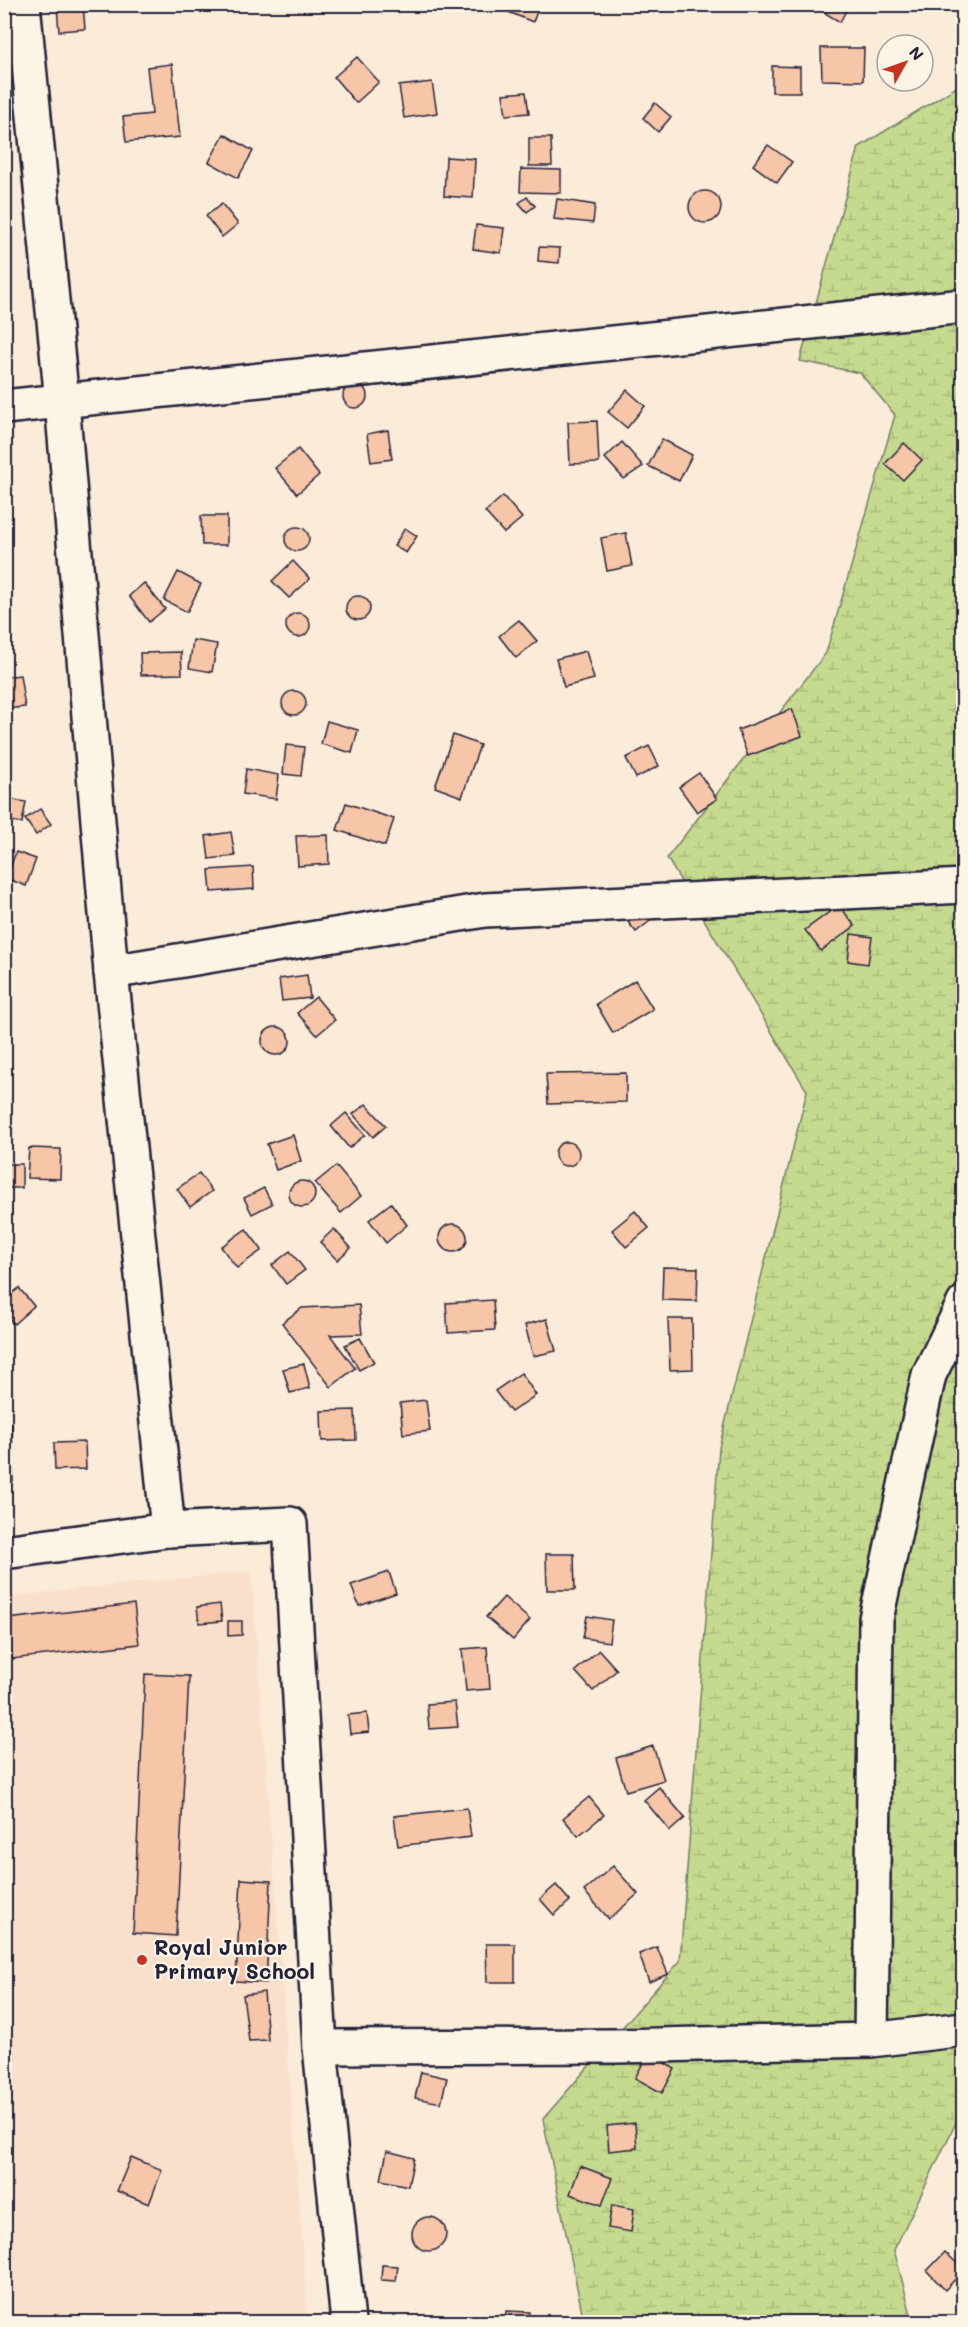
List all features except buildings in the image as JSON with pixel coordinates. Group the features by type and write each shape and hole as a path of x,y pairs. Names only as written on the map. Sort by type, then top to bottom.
{"street":[{"path":"23,4 62,402 111,972 168,1530"},
{"path":"4,408 963,306"},
{"path":"111,972 485,910 963,886"},
{"path":"871,2040 876,1619 929,1375 963,1303"},
{"path":"4,1552 168,1530 290,1524 320,2048 348,2322"},
{"path":"320,2048 617,2046 871,2040 963,2029"}],"shaded area":[{"name":"Royal Junior Primary School","path":"251,1571 308,2322 5,2322 4,1597"}],"green space":[{"path":"963,83 964,2106 894,2250 913,2322 584,2322 543,2119 680,1961 719,1448 807,1091 667,858 826,653 895,415 860,373 800,361 859,147"}],"place":[{"name":"Royal Junior Primary School","path":"142,1960"}]}
